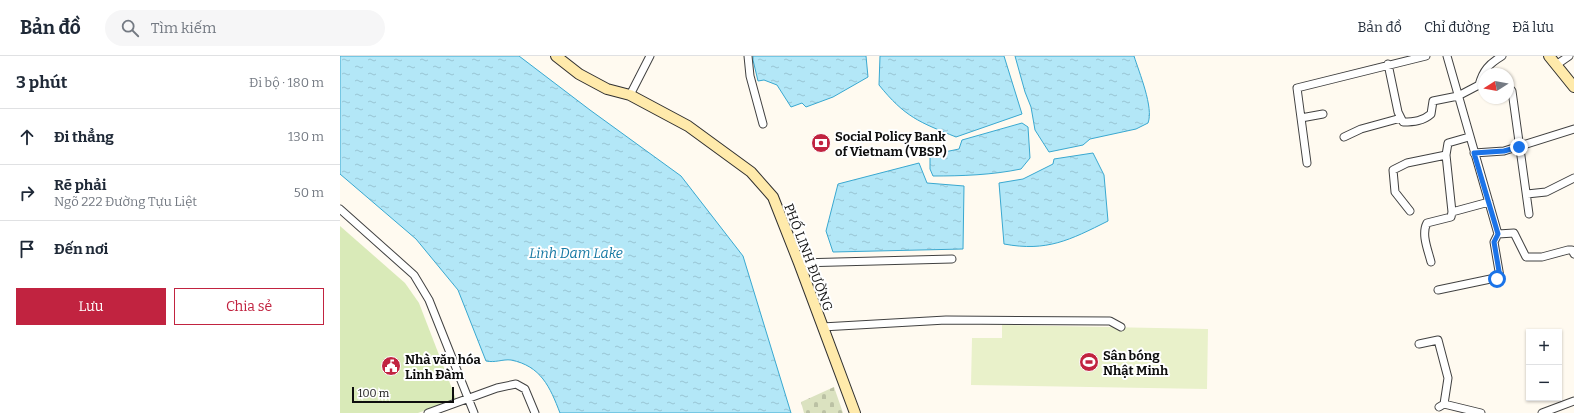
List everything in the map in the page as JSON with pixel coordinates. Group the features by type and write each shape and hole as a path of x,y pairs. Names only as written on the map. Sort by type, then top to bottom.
{"street":[{"name":"PHỐ LINH ĐƯỜNG","path":"556,56 579,74 600,85 630,96 688,126 751,172 773,197 799,262 855,413"},
{"path":"630,96 650,56"},
{"path":"748,56 750,76 762,124"},
{"path":"1307,163 1297,88 1388,64 1426,56"},
{"path":"1438,290 1500,277 1494,242 1498,234 1469,138 1447,56"},
{"path":"1486,68 1490,63 1502,56"},
{"path":"1549,56 1574,86"},
{"path":"1556,65 1569,56"},
{"path":"1388,64 1398,112 1403,122 1424,120 1431,114 1434,101 1458,96 1478,86"},
{"path":"1514,104 1529,214"},
{"path":"1301,118 1323,114"},
{"path":"1344,136 1361,129 1401,118"},
{"path":"1474,153 1504,151 1574,129"},
{"path":"1431,262 1426,243 1427,223 1451,217 1452,212 1446,155 1448,142 1469,138"},
{"path":"1410,211 1395,192 1393,170 1407,163 1446,155"},
{"path":"1527,194 1546,192 1574,178"},
{"path":"1452,212 1489,202"},
{"path":"340,209 414,275 429,300 474,413"},
{"path":"1498,234 1514,233 1526,257 1542,257 1568,250 1572,250 1574,254"},
{"path":"799,262 952,259"},
{"path":"822,327 984,319 1110,321 1121,327"},
{"path":"1419,344 1438,340 1448,378 1442,405 1482,413"},
{"path":"428,413 497,388 516,384 525,389 535,413"},
{"path":"1542,413 1574,401"}],"green space":[{"path":"340,226 405,283 419,303 456,399 418,413 340,413"},
{"name":"Sân bóng Nhật Minh","path":"1002,325 1208,329 1207,389 971,385 972,338 1002,338"},
{"path":"834,387 843,413 804,413 801,402"}],"water":[{"name":"Linh Dam Lake","path":"340,56 519,56 681,176 743,256 791,413 560,413 548,386 530,367 511,360 493,362 486,361 458,290 416,239 340,174"},
{"path":"753,56 866,56 868,77 833,97 806,107 802,103 791,107 777,85 764,80 758,81"},
{"path":"880,56 1004,56 1022,114 956,137 943,132 905,112 888,96 879,85"},
{"path":"1015,56 1134,56 1148,99 1148,123 1136,129 1090,139 1083,145 1049,152 1035,130 1031,107 1025,92"},
{"path":"1022,123 1028,127 1030,158 1021,169 977,175 933,176 930,169 930,155 959,149 962,140"},
{"path":"1093,153 1104,175 1108,221 1082,234 1058,243 1033,246 1004,244 999,183 1023,179 1053,164 1054,159"},
{"path":"919,163 927,183 964,186 963,249 833,252 826,231 838,184"}],"place":[{"name":"Social Policy Bank of Vietnam (VBSP)","path":"821,143"},
{"name":"Sân bóng Nhật Minh","path":"1089,362"},
{"name":"Nhà văn hóa Linh Đàm","path":"391,366"}],"route":[{"path":"1497,279 1500,277 1494,242 1498,234 1474,153 1504,151 1519,147"}]}
